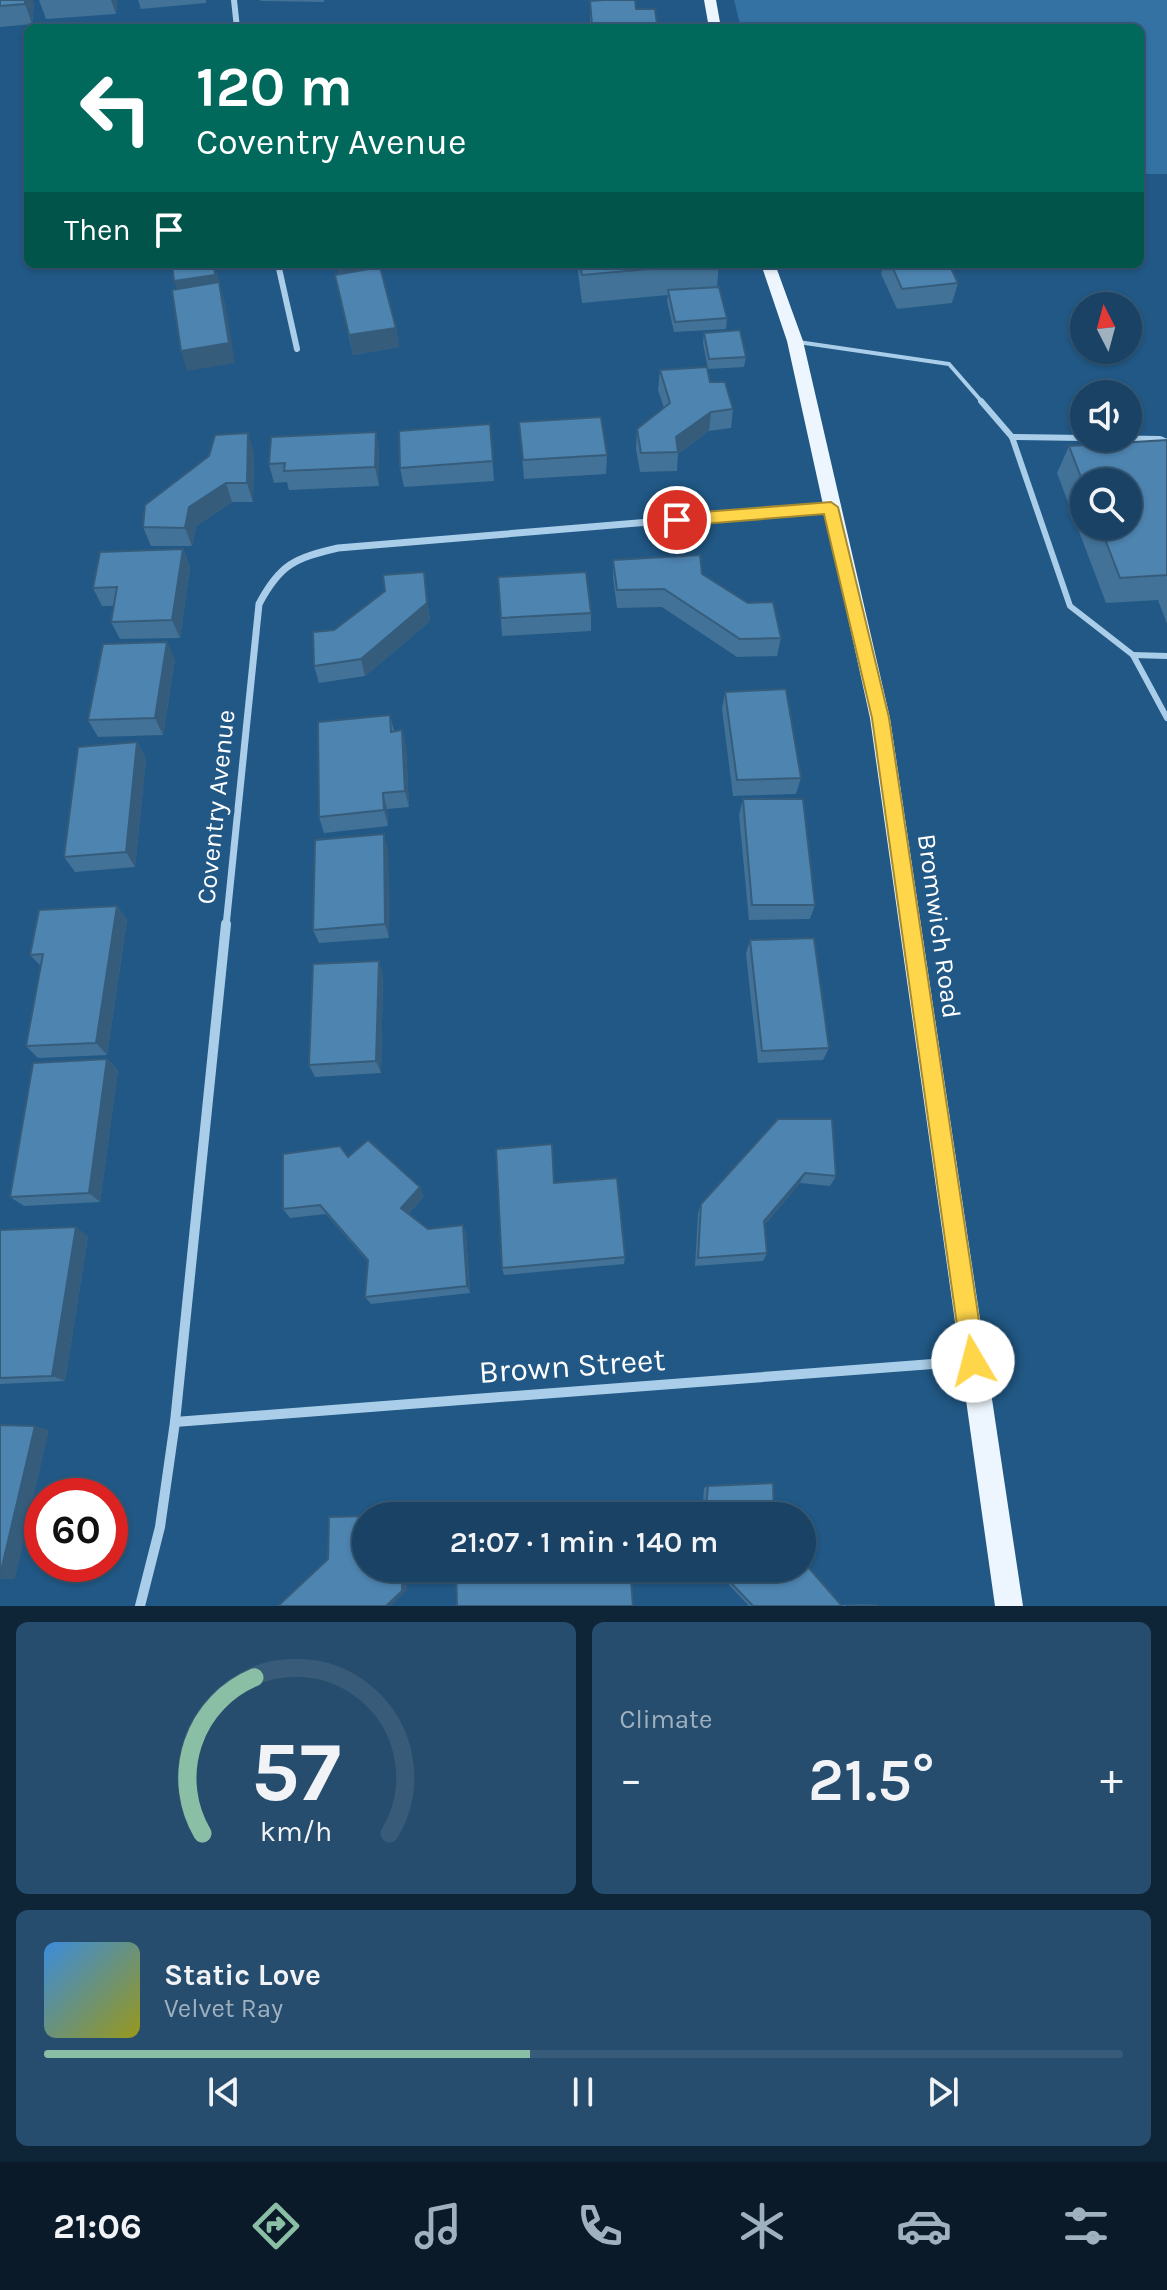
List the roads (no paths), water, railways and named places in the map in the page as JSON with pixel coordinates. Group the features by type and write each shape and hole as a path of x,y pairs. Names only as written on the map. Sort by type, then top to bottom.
{"main road":[{"path":"710,0 714,24"},
{"name":"Bromwich Road","path":"769,268 795,341 880,718 1009,1606"}],"street":[{"path":"234,0 237,24"},
{"path":"279,268 297,349"},
{"name":"Coventry Avenue","path":"140,1606 160,1527 175,1422 259,604 273,575 299,557 338,548 831,507"},
{"name":"Brown Street","path":"175,1422 973,1361"}],"lane":[{"path":"795,341 949,364 1012,437 1070,606 1133,655 1167,718"},
{"path":"1012,437 1070,438"},
{"path":"1142,439 1167,442"},
{"path":"1133,655 1167,656"}]}
